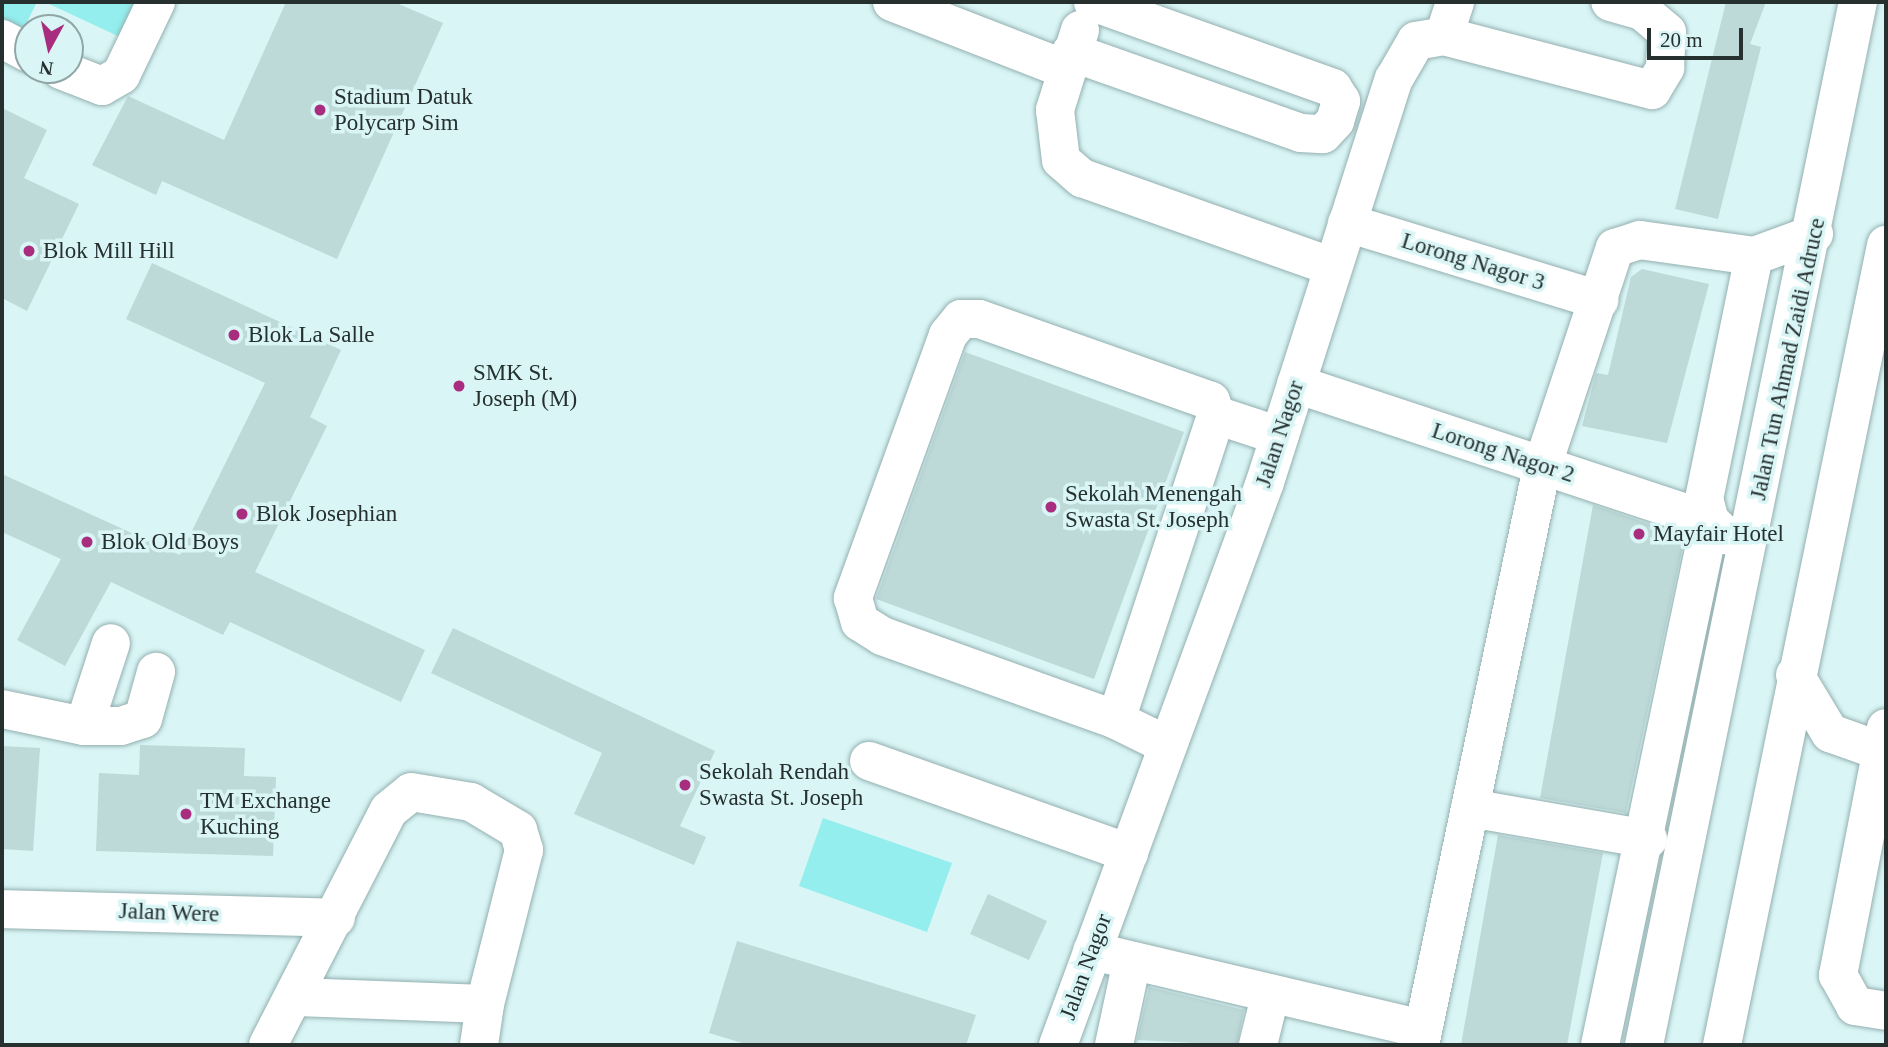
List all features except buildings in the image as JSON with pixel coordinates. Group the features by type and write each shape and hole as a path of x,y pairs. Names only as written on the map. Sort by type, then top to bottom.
{"street":[{"path":"84,79 102,86 121,75 156,2"},
{"path":"892,2 1068,61 1301,133 1323,134 1337,115 1342,101 1333,88 1092,2 1068,61 1055,141 1061,160 1082,177 1333,267"},
{"path":"1450,19 1652,90 1665,68 1667,32 1642,11 1610,2"},
{"name":"Jalan Tun Ahmad Zaidi Adruce","path":"1644,1045 1814,234 1858,2"},
{"name":"Jalan Nagor","path":"1058,1045 1280,436 1394,79 1416,41 1450,19"},
{"path":"1337,115 1378,127"},
{"name":"Lorong Nagor 3","path":"1347,223 1599,300"},
{"path":"1092,951 1422,1037 1542,467 1615,248 1640,240 1754,256 1814,234"},
{"path":"1721,1045 1795,675 1872,394 1885,254"},
{"path":"1600,1045 1648,839 1710,521 1704,499 1754,256"},
{"path":"1116,720 1216,415 1211,401 979,319 961,319 948,335 853,598 860,622 882,636 1116,720 1167,745"},
{"name":"Lorong Nagor 2","path":"1296,384 1710,521"},
{"path":"1216,415 1280,436"},
{"path":"1710,521 1747,557"},
{"path":"84,726 111,643"},
{"path":"2,709 84,726 143,719 156,672"},
{"path":"1795,675 1830,733 1885,744 1838,975 1855,1006 1886,1011"},
{"path":"869,761 1129,853"},
{"path":"268,1045 296,997 389,810 411,792 471,802 518,830 524,850 485,1004 479,1045"},
{"path":"1470,808 1648,839"},
{"name":"Jalan Were","path":"2,909 336,918"},
{"path":"1114,1045 1132,961"},
{"path":"1258,1045 1270,996"},
{"path":"296,997 485,1004"}],"shaded area":[{"path":"2,2 37,2 31,14 14,14 14,26 2,21"},
{"path":"45,2 139,2 122,38 84,20 84,14 71,14"},
{"path":"823,818 952,863 927,932 799,886"}],"place":[{"name":"Stadium Datuk Polycarp Sim","path":"320,110"},
{"name":"Blok Mill Hill","path":"29,251"},
{"name":"Blok La Salle","path":"234,335"},
{"name":"SMK St. Joseph (M)","path":"459,386"},
{"name":"Sekolah Menengah Swasta St. Joseph","path":"1051,507"},
{"name":"Blok Josephian","path":"242,514"},
{"name":"Mayfair Hotel","path":"1639,534"},
{"name":"Blok Old Boys","path":"87,542"},
{"name":"Sekolah Rendah Swasta St. Joseph","path":"685,785"},
{"name":"TM Exchange Kuching","path":"186,814"}]}
